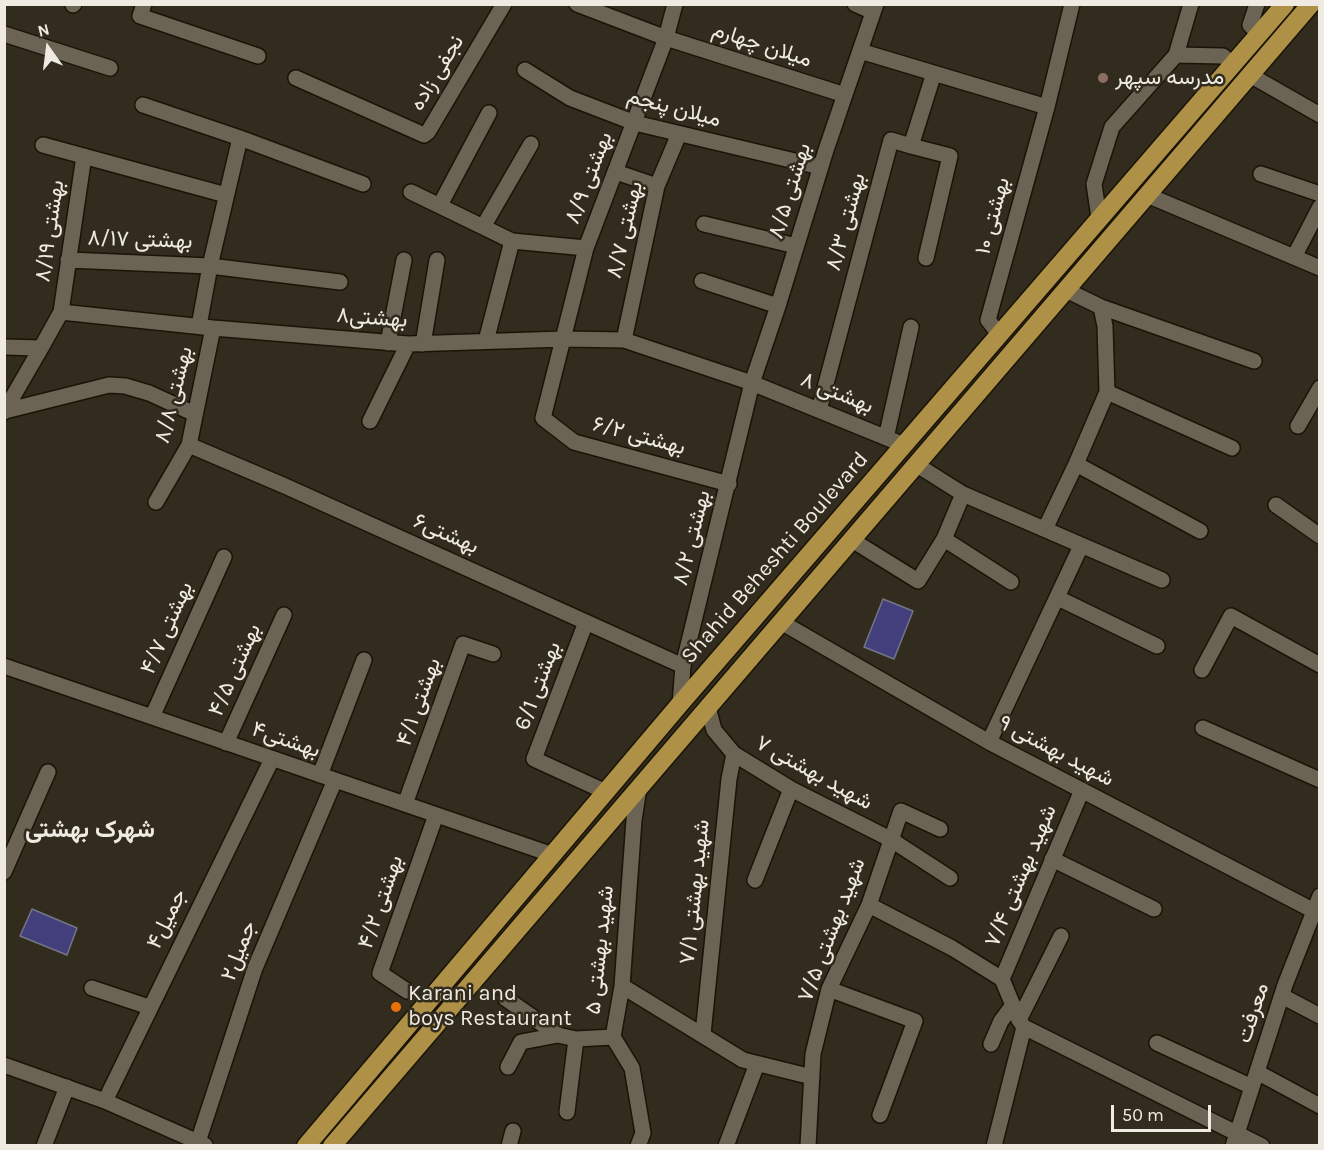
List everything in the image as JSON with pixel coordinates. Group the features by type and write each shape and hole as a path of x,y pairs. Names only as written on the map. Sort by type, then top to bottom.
{"main road":[{"name":"Shahid Beheshti Boulevard","path":"332,1146 1311,4"},
{"name":"Shahid Beheshti Boulevard","path":"306,1146 680,704 1281,10"},
{"path":"1281,10 1292,27"},
{"path":"351,1093 365,1107"}],"street":[{"path":"144,4 140,16 258,56"},
{"name":"نجفی زاده","path":"297,78 424,135 428,132 504,4"},
{"name":"میلان چهارم","path":"577,4 666,38 845,95"},
{"name":"بهشتی ۸/۹","path":"543,418 586,248 635,123 666,38 675,4"},
{"path":"855,4 874,8"},
{"path":"860,51 1047,106 1072,4"},
{"path":"1100,218 1094,184 1112,127 1176,55 1191,4"},
{"path":"1257,4 1250,25 1260,34"},
{"name":"بهشتی ۸/۵","path":"752,383 820,167 874,8"},
{"path":"4,34 110,68"},
{"path":"1176,55 1222,57 1233,64"},
{"name":"میلان پنجم","path":"525,70 570,98 635,123 820,167"},
{"path":"926,258 950,156 912,146 934,73"},
{"path":"1250,75 1320,115"},
{"path":"143,105 363,184"},
{"name":"بهشتی ۱۰","path":"999,334 988,320 1047,106"},
{"path":"440,205 489,113"},
{"name":"بهشتی ۸/۷","path":"624,340 657,186 679,134"},
{"name":"بهشتی ۸/۱۷","path":"206,327 210,266 240,138"},
{"name":"بهشتی ۸/۳","path":"819,411 891,140 912,146"},
{"path":"483,227 531,144"},
{"path":"43,145 226,195"},
{"name":"بهشتی ۸/۱۹","path":"61,312 84,156"},
{"path":"616,172 657,186"},
{"path":"1261,174 1320,194"},
{"path":"411,192 512,241 586,248"},
{"path":"1147,195 1320,268"},
{"path":"1294,257 1320,207"},
{"path":"704,224 796,246"},
{"path":"486,341 512,241"},
{"name":"بهشتی ۸/۱۷","path":"68,260 210,266"},
{"path":"388,343 404,260"},
{"path":"370,421 416,344 437,260"},
{"path":"210,266 340,282"},
{"path":"702,281 778,306"},
{"path":"1066,290 1101,307 1254,361"},
{"path":"1045,529 1107,392 1105,326 1101,307"},
{"path":"5,411 61,312"},
{"name":"بهشتی۸","path":"61,312 388,343 624,340 752,383"},
{"name":"بهشتی ۸/۸","path":"156,502 189,445 206,327"},
{"path":"886,438 911,327"},
{"path":"4,347 41,348"},
{"name":"۸ بهشتی","path":"752,383 904,445"},
{"name":"بهشتی ۸/۲","path":"680,704 683,666 752,383"},
{"path":"5,411 109,385 125,386 149,393 195,414"},
{"path":"1298,426 1320,388"},
{"path":"1107,392 1232,448"},
{"name":"بهشتی ۶/۲","path":"543,418 574,442 729,484"},
{"name":"بهشتی۶","path":"189,445 683,666"},
{"path":"1076,464 1200,531"},
{"path":"917,465 963,494 1162,580"},
{"path":"852,540 918,580 944,539 963,494"},
{"path":"1276,505 1320,536"},
{"path":"944,539 1011,582"},
{"path":"989,742 1081,546"},
{"name":"بهشتی ۴/۷","path":"152,717 224,557"},
{"path":"1058,598 1157,646"},
{"name":"بهشتی ۴/۵","path":"226,743 284,615"},
{"path":"1202,670 1231,616 1320,665"},
{"name":"بهشتی 6/1","path":"586,622 534,759 606,792"},
{"name":"شهید بهشتی ۹","path":"781,622 989,742 1318,907"},
{"name":"بهشتی ۴/۱","path":"405,804 464,644 493,654"},
{"path":"320,775 364,660"},
{"name":"بهشتی۴","path":"4,666 553,855"},
{"name":"شهید بهشتی ۷","path":"708,707 714,730 734,754 791,789 890,839 950,878"},
{"path":"1203,728 1320,780"},
{"name":"شهید بهشتی ۷/۱","path":"703,1034 729,779 734,754"},
{"name":"جمیل۴","path":"105,1101 272,759"},
{"path":"4,872 48,772"},
{"name":"جمیل۲","path":"202,1144 255,968 335,780"},
{"name":"شهید بهشتی ۵","path":"638,1146 643,1133 632,1068 613,1037 622,986 634,820 639,788"},
{"path":"755,880 791,789"},
{"name":"شهید بهشتی ۷/۴","path":"1002,979 1082,790"},
{"name":"شهید بهشتی ۷/۵","path":"808,1146 813,1054 829,989 869,905 901,811 940,828"},
{"name":"بهشتی ۴/۲","path":"407,991 380,973 436,815"},
{"path":"1052,860 1154,909"},
{"path":"869,905 952,948 1002,979 1021,1023 1235,1139 1262,1146"},
{"name":"معرفت","path":"1235,1139 1282,996 1318,907"},
{"path":"994,1146 1021,1023 1061,936"},
{"path":"622,986 743,1060 812,1077"},
{"path":"92,988 149,1007"},
{"path":"829,989 915,1021 880,1115"},
{"path":"1282,996 1320,1016"},
{"path":"505,998 558,1035 576,1039 613,1037"},
{"path":"992,1044 1001,1021 1013,1005"},
{"path":"508,1067 521,1042 558,1035"},
{"path":"567,1112 576,1039"},
{"path":"1157,1043 1252,1088"},
{"path":"726,1146 757,1064"},
{"path":"4,1065 105,1101 202,1144"},
{"path":"1257,1072 1320,1106"},
{"path":"44,1146 67,1087"}],"building":[{"path":"883,599 913,611 894,659 864,647"},
{"path":"32,909 77,928 67,955 20,936"}],"place":[{"name":"مدرسه سپهر","path":"1103,78"},
{"name":"Karani and boys Restaurant","path":"396,1007"}],"district":[{"name":"شهرک بهشتی","path":"90,830"}]}
